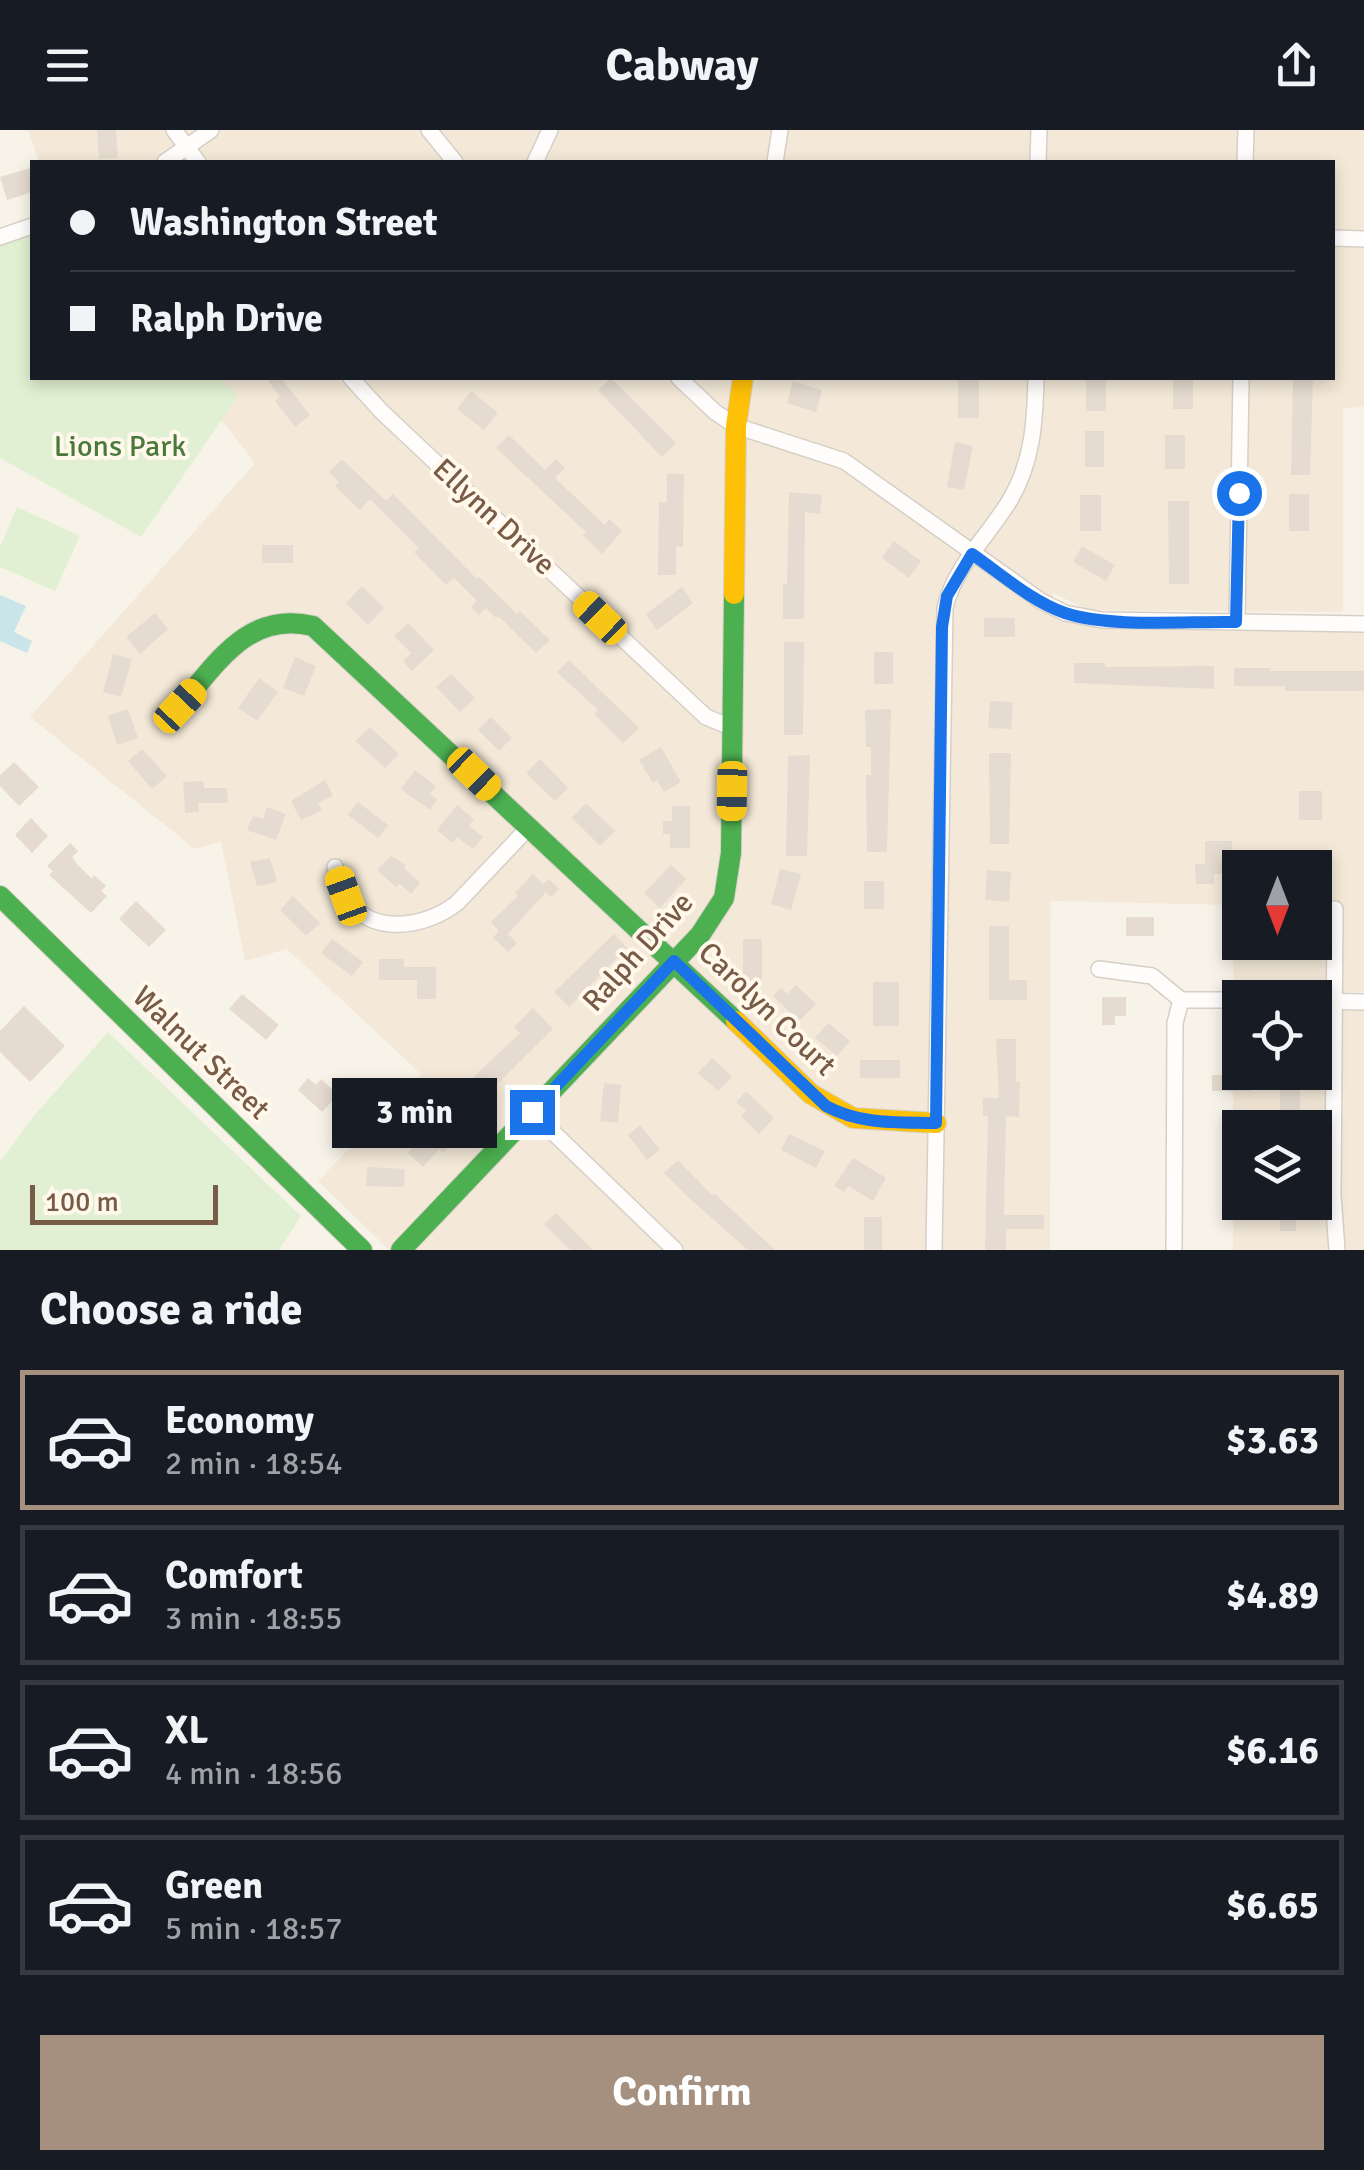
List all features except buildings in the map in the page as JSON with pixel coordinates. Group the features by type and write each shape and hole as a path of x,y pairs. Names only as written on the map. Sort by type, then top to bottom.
{"street":[{"path":"174,130 197,160"},
{"path":"168,160 211,130"},
{"path":"429,130 453,160"},
{"path":"536,160 550,130"},
{"path":"775,160 780,130"},
{"path":"1038,160 1039,130"},
{"path":"1245,160 1246,130"},
{"path":"0,238 30,227"},
{"path":"1335,238 1364,238"},
{"name":"Ellynn Drive","path":"352,380 706,717 733,728"},
{"path":"681,380 736,426 844,461 1041,601 1078,616 1102,620 1364,624"},
{"name":"Ralph Drive","path":"402,1250 710,924 728,884 736,426 743,380"},
{"path":"934,1250 942,627 947,596 1011,498 1024,469 1034,432 1036,380"},
{"path":"1236,622 1241,380"},
{"name":"Carolyn Court","path":"180,706 254,628 277,620 303,621 324,633 826,1106 870,1121 936,1123"},
{"path":"335,867 346,896 364,914 396,925 420,924 457,903 529,827"},
{"name":"Walnut Street","path":"0,896 362,1250"},
{"path":"1335,909 1332,1196 1337,1250"},
{"path":"1100,970 1152,976 1181,1000 1222,1000"},
{"path":"1174,1250 1175,1023 1181,1000"},
{"path":"1332,1002 1364,1002"},
{"path":"532,1112 675,1250"}],"shaded area":[{"path":"28,130 1364,130 1364,407 1343,408 1343,612 1088,610 1053,593 1053,614 1087,626 1114,628 1364,626 1364,992 1332,992 1332,980 1233,980 1233,960 1332,960 1332,850 1222,850 1222,905 1051,901 1050,1250 389,1250 318,1181 421,1074 287,949 245,961 221,842 195,849 30,717 255,463 190,380 1335,380 1335,160 38,160"},
{"path":"1332,1011 1364,1011 1364,1250 1233,1250 1233,1220 1332,1220 1332,1110 1233,1110 1233,1090 1332,1090"}],"green space":[{"name":"Lions Park","path":"30,227 30,380 221,380 238,396 141,537 0,458 0,237"},
{"path":"17,507 80,536 55,591 0,567 0,547"},
{"path":"108,1032 301,1216 279,1250 0,1250 0,1162 32,1118"}],"water":[{"path":"0,595 26,606 14,632 32,641 27,653 0,641"}],"traffic: fast":[{"path":"401,1250 700,935 724,898 731,853 734,594"},
{"path":"180,706 221,658 253,633 290,623 313,626 736,1021"},
{"path":"0,896 362,1250"}],"traffic: slow":[{"path":"734,594 736,426 743,380"},
{"path":"736,1021 811,1094 853,1118 936,1123"}],"route":[{"path":"532,1112 674,961 826,1106 870,1121 936,1123 942,627 952,585 972,554 1065,613 1102,620 1236,622 1239,493"}]}
